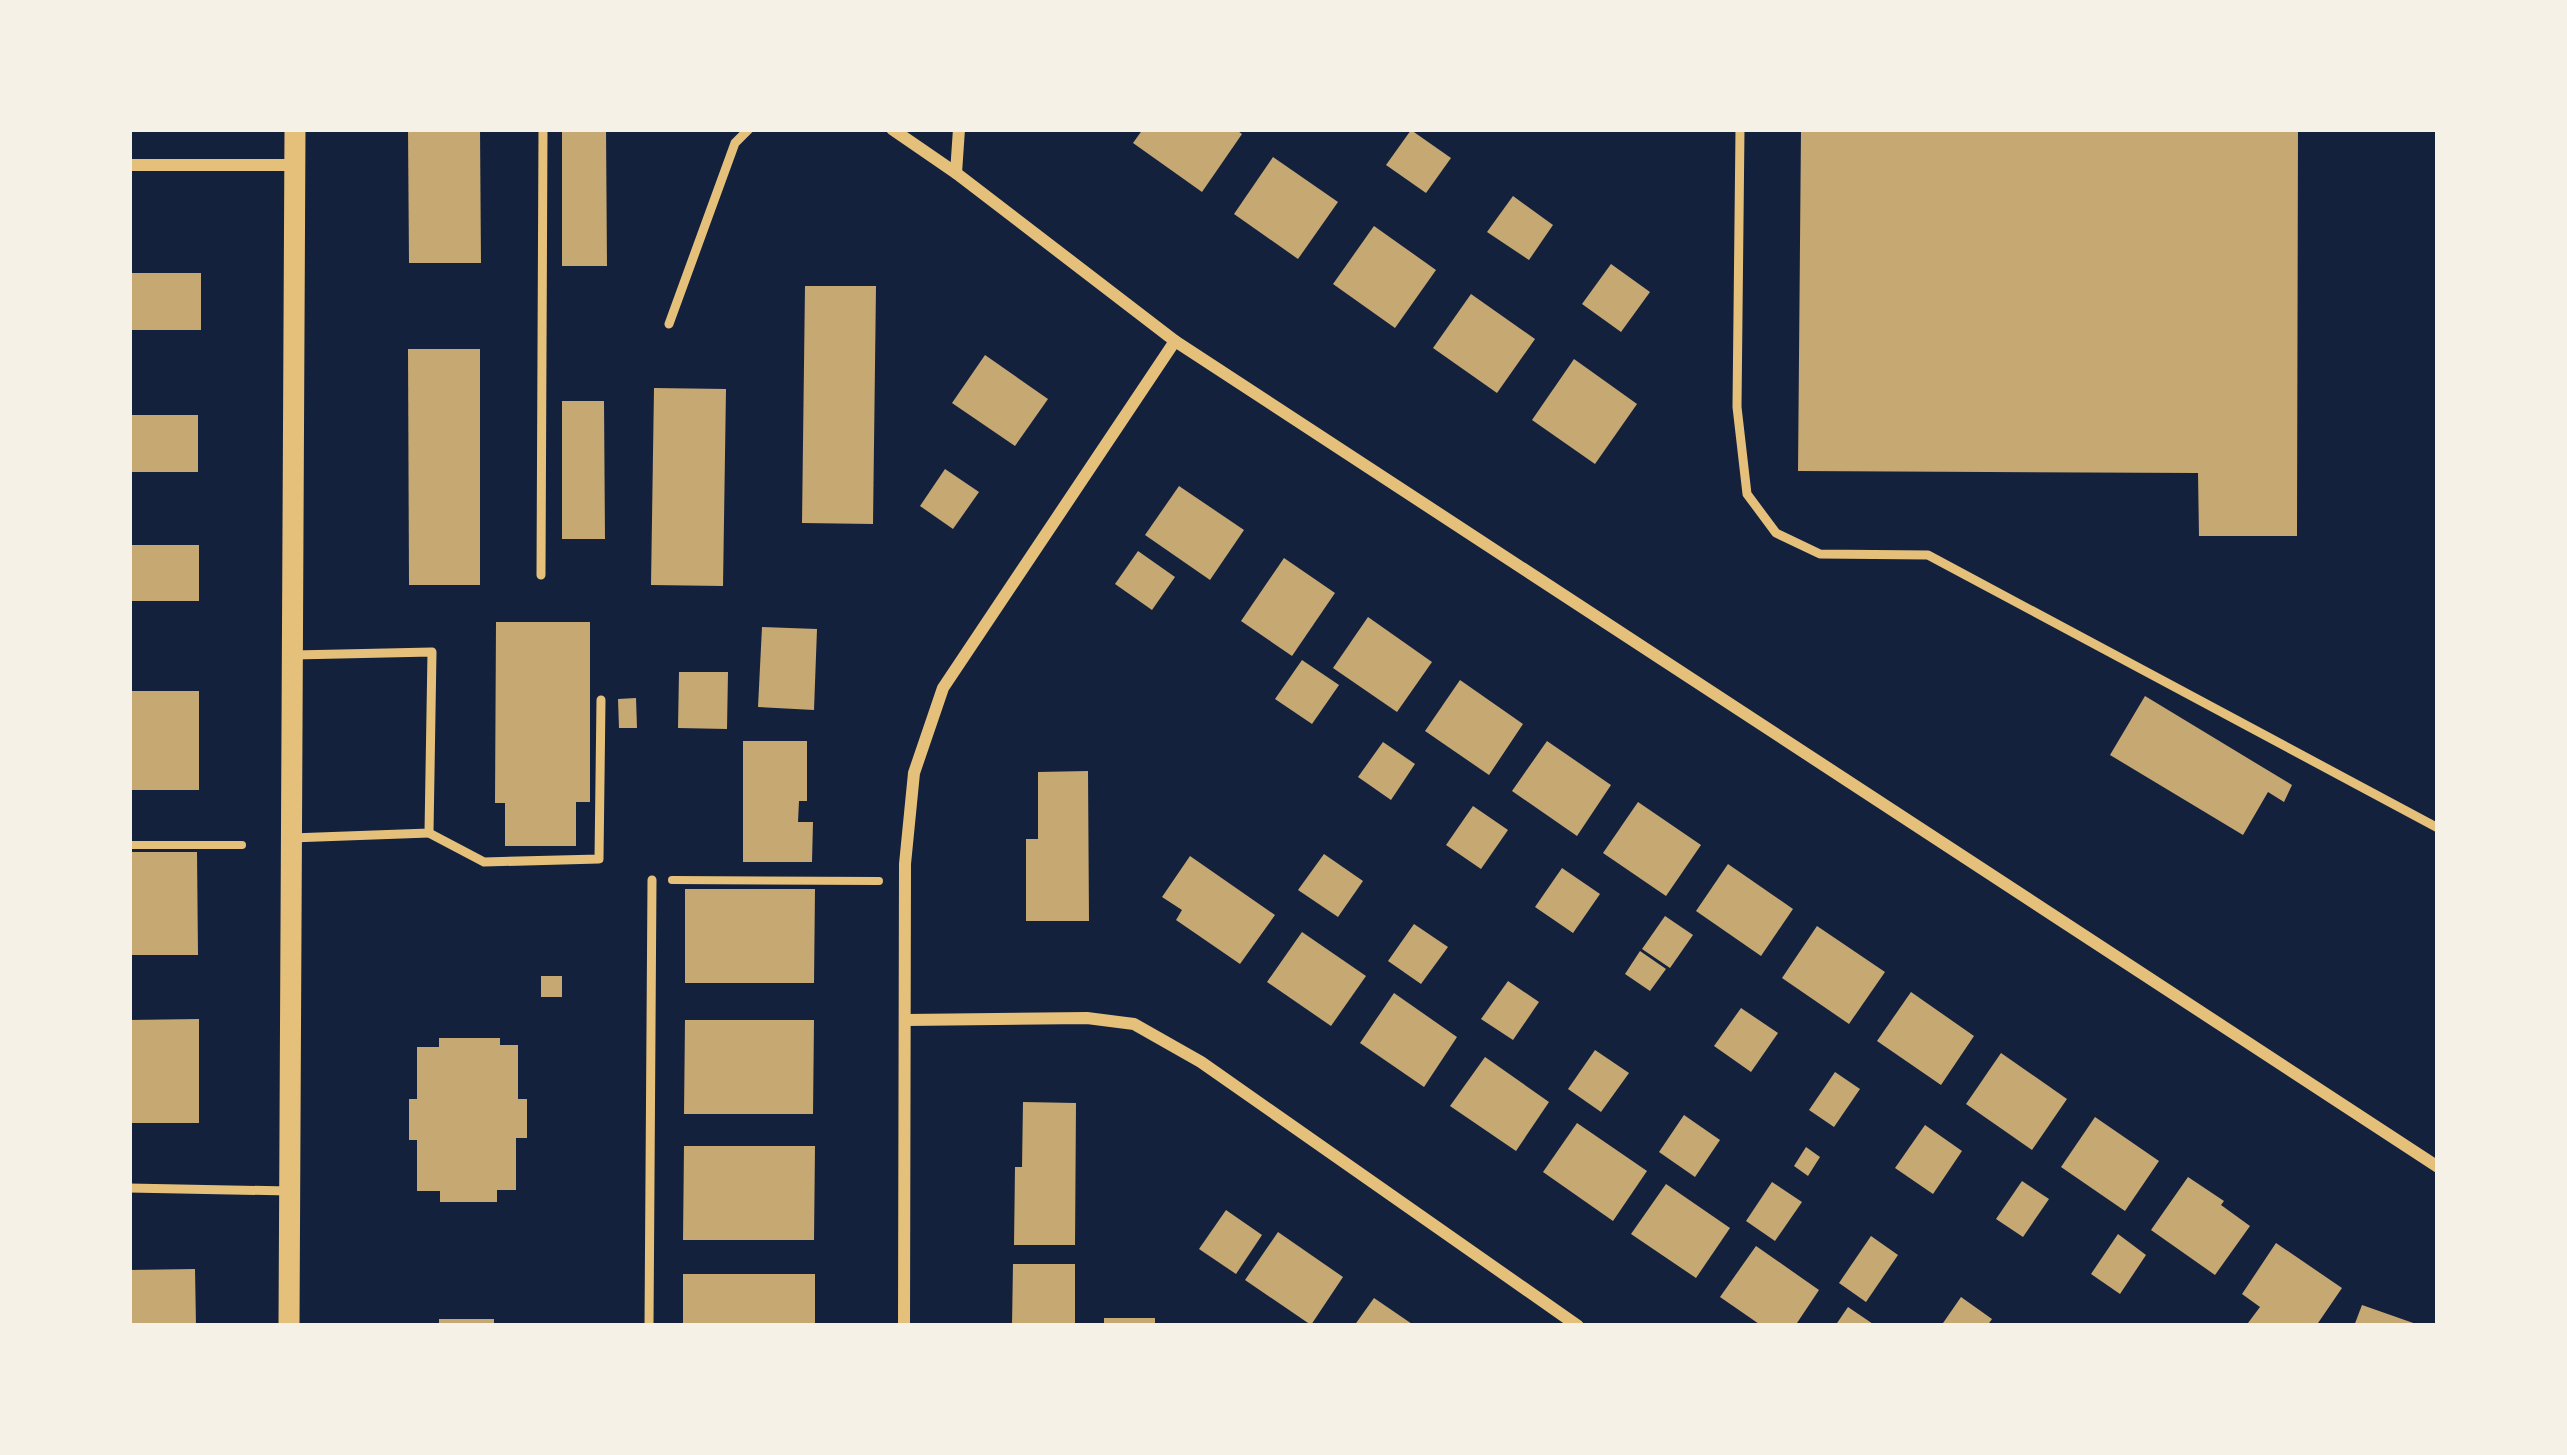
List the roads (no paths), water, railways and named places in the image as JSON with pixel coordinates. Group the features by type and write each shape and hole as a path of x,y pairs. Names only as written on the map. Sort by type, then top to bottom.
{"street":[{"path":"290,1326 295,129"},
{"path":"892,129 1175,341 2438,1167"},
{"path":"956,173 958,129"},
{"path":"129,165 295,165"},
{"path":"904,1326 905,881 914,773 943,688 1175,341"},
{"path":"906,1020 1087,1018 1134,1024 1201,1062 1578,1326"}],"lane":[{"path":"541,574 543,129"},
{"path":"669,324 735,143 748,129"},
{"path":"1739,129 1737,407 1748,494 1776,533 1820,554 1928,555 2438,828"},
{"path":"291,655 432,652 429,833"},
{"path":"291,838 429,833 484,862 599,860 601,700"},
{"path":"649,1326 652,880"},
{"path":"129,1188 289,1191"}]}
